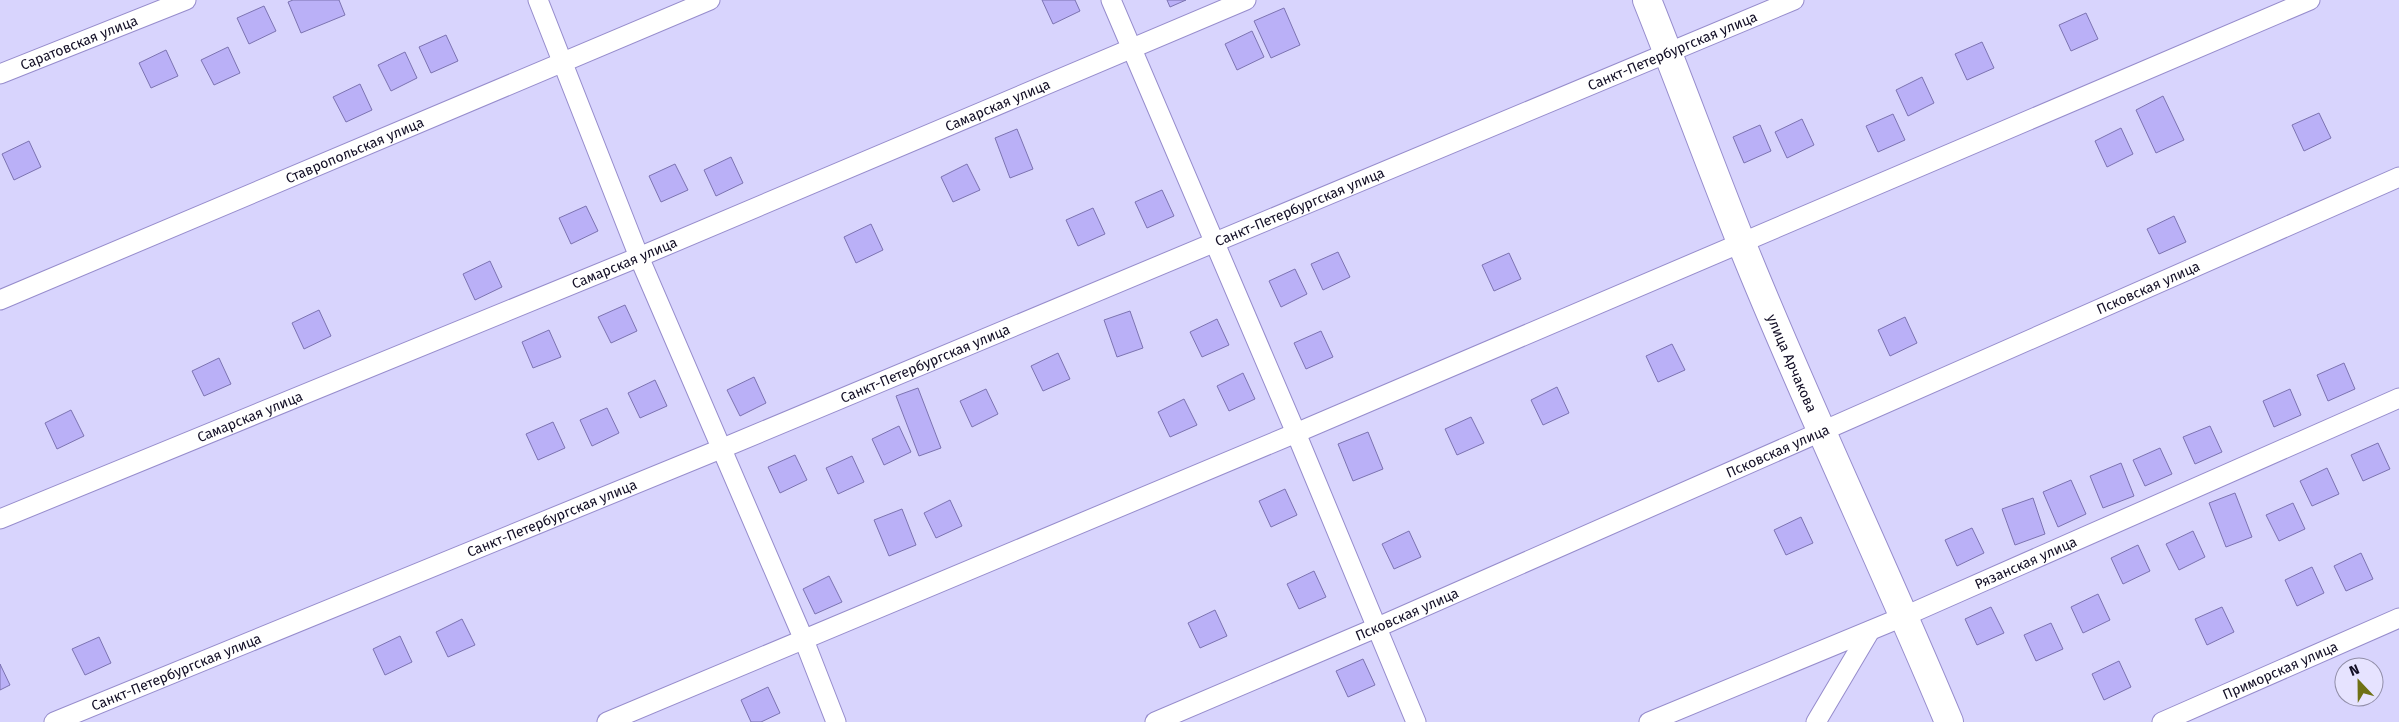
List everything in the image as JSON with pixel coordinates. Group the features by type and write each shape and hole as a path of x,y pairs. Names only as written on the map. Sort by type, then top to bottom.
{"street":[{"name":"Саратовская улица","path":"0,74 186,0"},
{"path":"538,0 639,257 723,448 804,640 836,722"},
{"name":"Ставропольская улица","path":"0,300 710,0"},
{"path":"1111,0 1296,432 1416,722"},
{"name":"Самарская улица","path":"0,519 639,257 1246,0"},
{"name":"улица Арчакова","path":"1647,0 1741,243 1822,432 1905,616 1949,722"},
{"name":"Санкт-Петербургская улица","path":"54,722 723,448 1794,0"},
{"path":"607,722 1296,432 2310,0"},
{"name":"Псковская улица","path":"1155,722 1378,627 2399,177"},
{"name":"Рязанская улица","path":"1649,722 1905,616 2399,398"},
{"name":"Приморская улица","path":"2162,722 2399,618"},
{"path":"1816,722 1870,631"}],"building":[{"path":"293,0 339,0 345,15 301,33 288,2"},
{"path":"1042,0 1075,0 1080,11 1053,24"},
{"path":"1167,0 1186,0 1170,7"},
{"path":"264,6 276,31 249,44 237,18"},
{"path":"1284,8 1300,45 1271,58 1254,21"},
{"path":"2086,13 2098,39 2071,51 2059,25"},
{"path":"1252,31 1264,57 1237,70 1225,44"},
{"path":"446,35 458,61 431,73 419,47"},
{"path":"1982,42 1994,68 1967,80 1955,54"},
{"path":"228,47 240,73 214,85 201,60"},
{"path":"166,50 178,76 151,88 139,63"},
{"path":"405,52 417,78 391,91 378,65"},
{"path":"1922,77 1934,103 1908,116 1896,90"},
{"path":"360,84 372,110 346,122 333,97"},
{"path":"2163,96 2184,140 2156,153 2136,110"},
{"path":"2319,113 2331,138 2304,151 2292,125"},
{"path":"1893,114 1905,140 1878,152 1866,126"},
{"path":"1802,119 1814,145 1787,158 1775,132"},
{"path":"1760,125 1771,151 1744,163 1733,137"},
{"path":"2121,128 2133,154 2107,167 2095,141"},
{"path":"1017,129 1033,169 1010,178 995,138"},
{"path":"29,141 41,167 14,180 2,154"},
{"path":"731,157 743,183 716,196 704,170"},
{"path":"675,164 688,190 661,202 649,176"},
{"path":"967,164 980,190 953,202 941,177"},
{"path":"1162,190 1174,216 1147,228 1135,202"},
{"path":"586,206 598,231 571,244 559,218"},
{"path":"1093,208 1105,234 1078,246 1066,220"},
{"path":"2174,216 2186,242 2159,254 2147,229"},
{"path":"871,224 883,250 856,263 844,237"},
{"path":"1338,252 1350,277 1323,290 1311,264"},
{"path":"1509,253 1521,279 1494,291 1482,265"},
{"path":"490,261 502,287 475,300 463,274"},
{"path":"1295,269 1307,294 1281,307 1269,281"},
{"path":"625,305 637,331 611,343 598,317"},
{"path":"319,310 331,336 304,349 292,323"},
{"path":"1130,311 1143,348 1117,357 1104,320"},
{"path":"1905,317 1917,343 1890,356 1878,330"},
{"path":"1217,319 1229,345 1202,357 1190,332"},
{"path":"549,330 561,357 533,368 522,342"},
{"path":"1321,331 1333,357 1306,369 1294,343"},
{"path":"1672,344 1685,370 1658,382 1646,356"},
{"path":"1058,353 1070,379 1043,391 1031,366"},
{"path":"219,358 231,384 204,396 192,371"},
{"path":"2344,363 2355,389 2328,401 2317,375"},
{"path":"1243,373 1255,399 1229,411 1217,386"},
{"path":"754,377 766,403 740,416 727,390"},
{"path":"655,380 667,406 640,418 628,393"},
{"path":"1557,387 1569,413 1543,425 1531,400"},
{"path":"918,388 941,448 919,456 896,396"},
{"path":"986,389 998,414 972,427 960,401"},
{"path":"2290,389 2301,415 2274,427 2263,401"},
{"path":"1184,399 1197,425 1170,437 1158,412"},
{"path":"607,408 619,433 592,446 580,420"},
{"path":"71,410 84,436 57,449 45,423"},
{"path":"1471,417 1484,443 1457,455 1445,429"},
{"path":"553,422 565,448 538,460 526,434"},
{"path":"899,426 911,452 884,465 872,439"},
{"path":"2210,426 2222,452 2195,464 2183,437"},
{"path":"1368,432 1383,469 1353,481 1338,444"},
{"path":"2378,443 2390,469 2363,481 2351,455"},
{"path":"2160,448 2172,474 2145,486 2133,460"},
{"path":"795,455 807,480 780,493 768,467"},
{"path":"852,456 864,482 838,494 826,468"},
{"path":"2121,463 2134,496 2103,508 2090,476"},
{"path":"2327,468 2339,494 2312,506 2300,481"},
{"path":"2071,480 2086,514 2058,527 2043,492"},
{"path":"1285,489 1297,515 1271,527 1259,501"},
{"path":"2235,493 2252,537 2226,547 2209,503"},
{"path":"2033,498 2045,534 2015,545 2002,509"},
{"path":"950,500 962,526 936,538 924,513"},
{"path":"2293,503 2305,529 2279,541 2266,515"},
{"path":"902,509 916,545 889,556 874,520"},
{"path":"1801,517 1813,543 1786,555 1774,530"},
{"path":"1972,528 1984,553 1957,566 1945,540"},
{"path":"1409,531 1421,557 1394,569 1382,544"},
{"path":"2193,531 2205,557 2179,570 2166,544"},
{"path":"2138,545 2150,571 2123,584 2111,558"},
{"path":"2361,553 2373,579 2346,591 2334,566"},
{"path":"2312,567 2324,593 2297,606 2285,580"},
{"path":"1314,571 1326,597 1299,609 1287,584"},
{"path":"829,576 842,602 815,614 803,589"},
{"path":"2098,594 2110,620 2083,633 2071,607"},
{"path":"1991,607 2004,633 1977,645 1965,619"},
{"path":"2222,607 2234,632 2207,645 2195,619"},
{"path":"1215,610 1227,636 1200,648 1188,623"},
{"path":"462,619 475,645 448,657 436,632"},
{"path":"2051,623 2063,649 2036,661 2024,635"},
{"path":"400,636 412,662 385,675 373,649"},
{"path":"99,637 111,663 85,675 72,649"},
{"path":"1363,659 1375,685 1348,697 1336,671"},
{"path":"2119,661 2131,687 2104,700 2092,674"},
{"path":"0,664 10,685 0,690"},
{"path":"768,687 780,713 761,722 751,722 741,700"}]}
